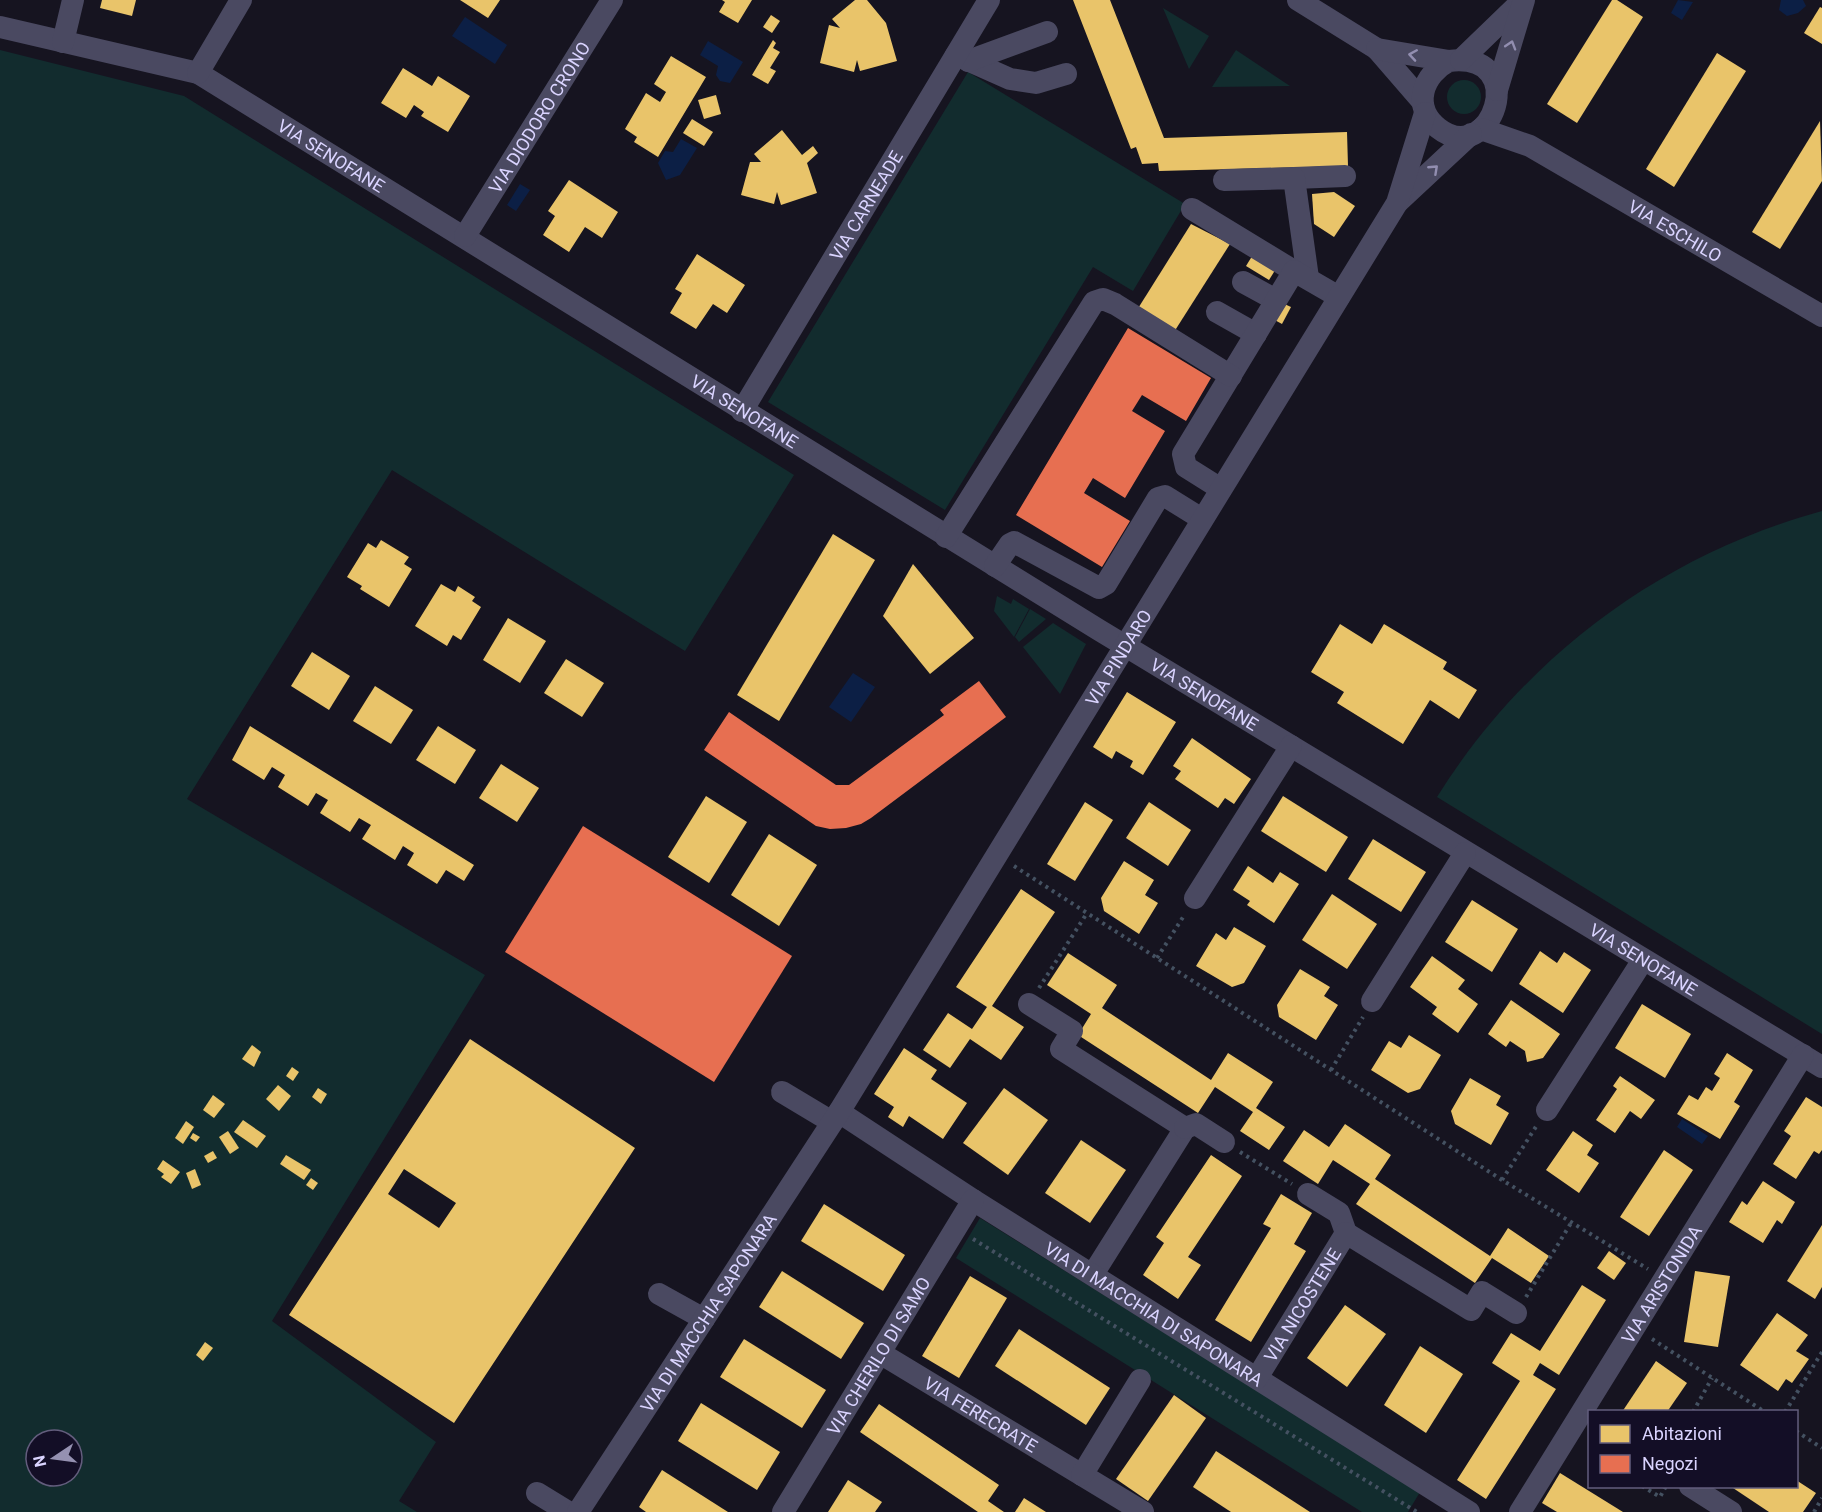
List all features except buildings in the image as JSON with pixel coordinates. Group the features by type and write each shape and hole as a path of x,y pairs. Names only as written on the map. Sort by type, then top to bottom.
{"street":[{"path":"63,42 73,0"},
{"path":"198,73 241,0"},
{"name":"VIA DIODORO CRONO","path":"465,236 612,0"},
{"name":"VIA CARNEADE","path":"742,411 962,58 989,0"},
{"path":"1298,0 1377,49 1441,131 1461,136 1476,132 1530,146"},
{"path":"1397,203 1424,107 1423,88 1429,76 1438,67 1455,61 1524,0"},
{"path":"1397,203 1495,112 1497,95 1524,0"},
{"name":"VIA SENOFANE","path":"0,27 198,73 465,236 946,537 1465,854 1813,1061"},
{"path":"962,58 1047,32"},
{"path":"1377,49 1455,61 1483,68 1494,81 1497,95 1530,146"},
{"path":"962,58 1010,79 1036,83 1066,74"},
{"name":"VIA ESCHILO","path":"1530,146 1822,316"},
{"path":"1224,180 1345,176"},
{"path":"1221,489 1186,467 1183,454 1276,300 1301,274 1294,178"},
{"name":"VIA PINDARO","path":"836,1117 1397,203"},
{"path":"1192,209 1339,297"},
{"path":"1243,282 1276,300"},
{"path":"946,537 1094,302 1103,299 1114,304 1231,376"},
{"path":"1217,312 1256,334"},
{"path":"995,566 1010,544 1014,542 1100,588 1106,584 1158,498 1164,496 1202,519"},
{"path":"1195,898 1291,746"},
{"path":"1372,1001 1465,854"},
{"path":"1547,1110 1643,960"},
{"path":"1029,1004 1072,1031 1061,1049 1185,1128"},
{"name":"VIA ARISTONIDA","path":"1520,1512 1664,1279 1813,1061"},
{"name":"VIA DI MACCHIA DI SAPONARA","path":"782,1092 836,1117 1092,1274 1257,1378 1437,1504 1469,1512"},
{"name":"VIA DI MACCHIA SAPONARA","path":"578,1512 836,1117"},
{"path":"1092,1274 1185,1128 1196,1124 1224,1142"},
{"name":"VIA NICOSTENE","path":"1308,1194 1339,1213 1346,1233 1471,1310 1482,1292 1516,1314"},
{"name":"VIA CHERILO DI SAMO","path":"783,1512 973,1200"},
{"name":"VIA NICOSTENE","path":"1257,1378 1346,1233"},
{"path":"659,1294 704,1319"},
{"name":"VIA FERECRATE","path":"880,1353 1143,1512"},
{"path":"1082,1475 1140,1380"},
{"path":"1693,1488 1731,1512"},
{"path":"537,1493 568,1512"}],"path":[{"path":"996,855 1502,1180 1664,1279"},
{"path":"1157,958 1195,898"},
{"path":"1029,1004 1087,913"},
{"path":"1331,1070 1372,1001"},
{"path":"1502,1180 1547,1110"},
{"path":"1224,1142 1308,1194"},
{"path":"1516,1314 1571,1222"},
{"path":"956,1228 1417,1512"},
{"path":"1634,1328 1762,1410"},
{"path":"1786,1410 1822,1352"},
{"path":"1694,1410 1712,1378"},
{"path":"1798,1432 1822,1448"},
{"path":"1645,1488 1659,1497 1665,1488"},
{"path":"1814,1512 1822,1498"}],"green space":[{"path":"1163,8 1209,36 1189,69"},
{"path":"0,50 184,96 794,475 685,651 392,470 187,799 485,975 272,1321 436,1442 399,1501 417,1512 0,1512"},
{"path":"1236,50 1290,86 1212,87"},
{"path":"968,72 1185,204 1133,291 1093,267 945,510 768,402"},
{"path":"1464,80 1476,85 1481,97 1476,109 1464,114 1452,109 1447,97 1452,85"},
{"path":"1822,511 1822,1034 1437,797 1472,746 1512,699 1555,656 1602,618 1653,584 1707,554 1763,530"},
{"path":"997,596 1011,604 1013,599 1029,609 1014,637 994,611"},
{"path":"1030,609 1046,619 1019,642 1015,637"},
{"path":"1053,623 1086,644 1060,694 1023,647"},
{"path":"980,1218 1420,1492 1408,1512 1362,1512 956,1258"}],"water":[{"path":"1678,0 1693,2 1682,20 1671,13"},
{"path":"1781,0 1803,0 1806,6 1798,13 1787,16 1779,10"},
{"path":"465,17 507,45 495,64 452,36"},
{"path":"708,41 743,62 730,83 720,81 716,75 718,66 700,55"},
{"path":"681,139 697,148 680,175 666,180 658,163 665,151 673,152"},
{"path":"520,184 530,190 516,211 507,205"},
{"path":"853,673 875,687 851,722 829,707"},
{"path":"1682,1119 1708,1136 1702,1144 1677,1127"}]}
